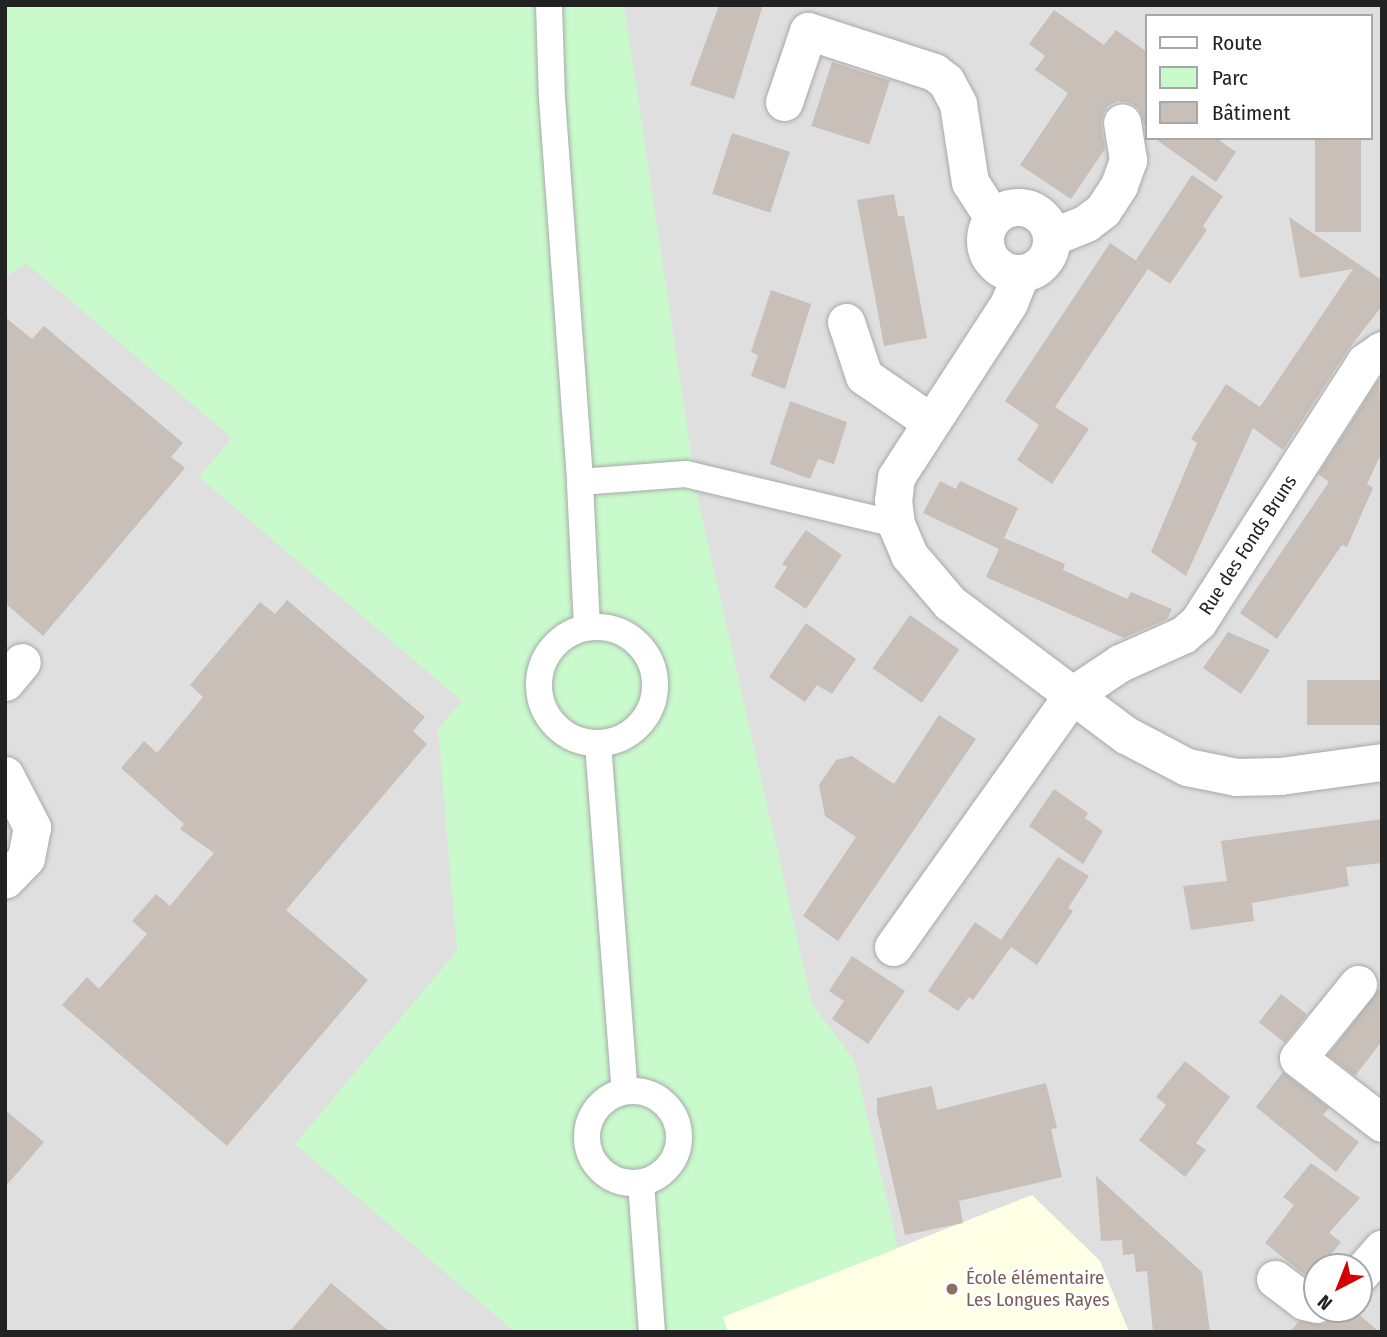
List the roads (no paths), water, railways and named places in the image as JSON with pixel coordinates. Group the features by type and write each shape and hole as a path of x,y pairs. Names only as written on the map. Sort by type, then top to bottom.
{"street":[{"path":"549,5 552,98 580,482 587,627"},
{"path":"784,102 808,31 934,72 946,81 958,104 970,182 993,218"},
{"path":"1052,237 1086,223 1103,210 1119,186 1128,160 1122,122"},
{"path":"1016,206 1040,214 1052,237 1050,250 1044,261 1021,273 1008,271 997,265 988,255 986,229 993,218 1003,210 1016,206"},
{"path":"1021,273 1009,303 896,477 892,500 896,524 909,555 950,603 1126,735 1187,767 1236,777 1382,762"},
{"path":"846,322 864,376 931,422"},
{"name":"Rue des Fonds Bruns","path":"893,947 1072,695 1120,663 1183,635 1198,622 1365,362 1382,350"},
{"path":"580,482 686,474 896,524"},
{"path":"587,627 614,628 638,642 653,666 656,693 646,719 625,737 598,744 577,740 558,728 544,711 539,690 541,668 551,648 567,634 587,627"},
{"path":"598,744 625,1091"},
{"path":"5,775 32,827 26,858 5,880"},
{"path":"1358,984 1298,1058 1382,1123"},
{"path":"625,1091 649,1093 663,1101 671,1109 679,1129 679,1144 675,1157 657,1178 641,1183 622,1182 607,1176 590,1156 587,1146 587,1127 594,1112 605,1100 625,1091"},
{"path":"641,1183 652,1332"},
{"path":"1275,1279 1303,1300"}],"place":[{"name":"École élémentaire Les Longues Rayes","path":"952,1289"}]}
